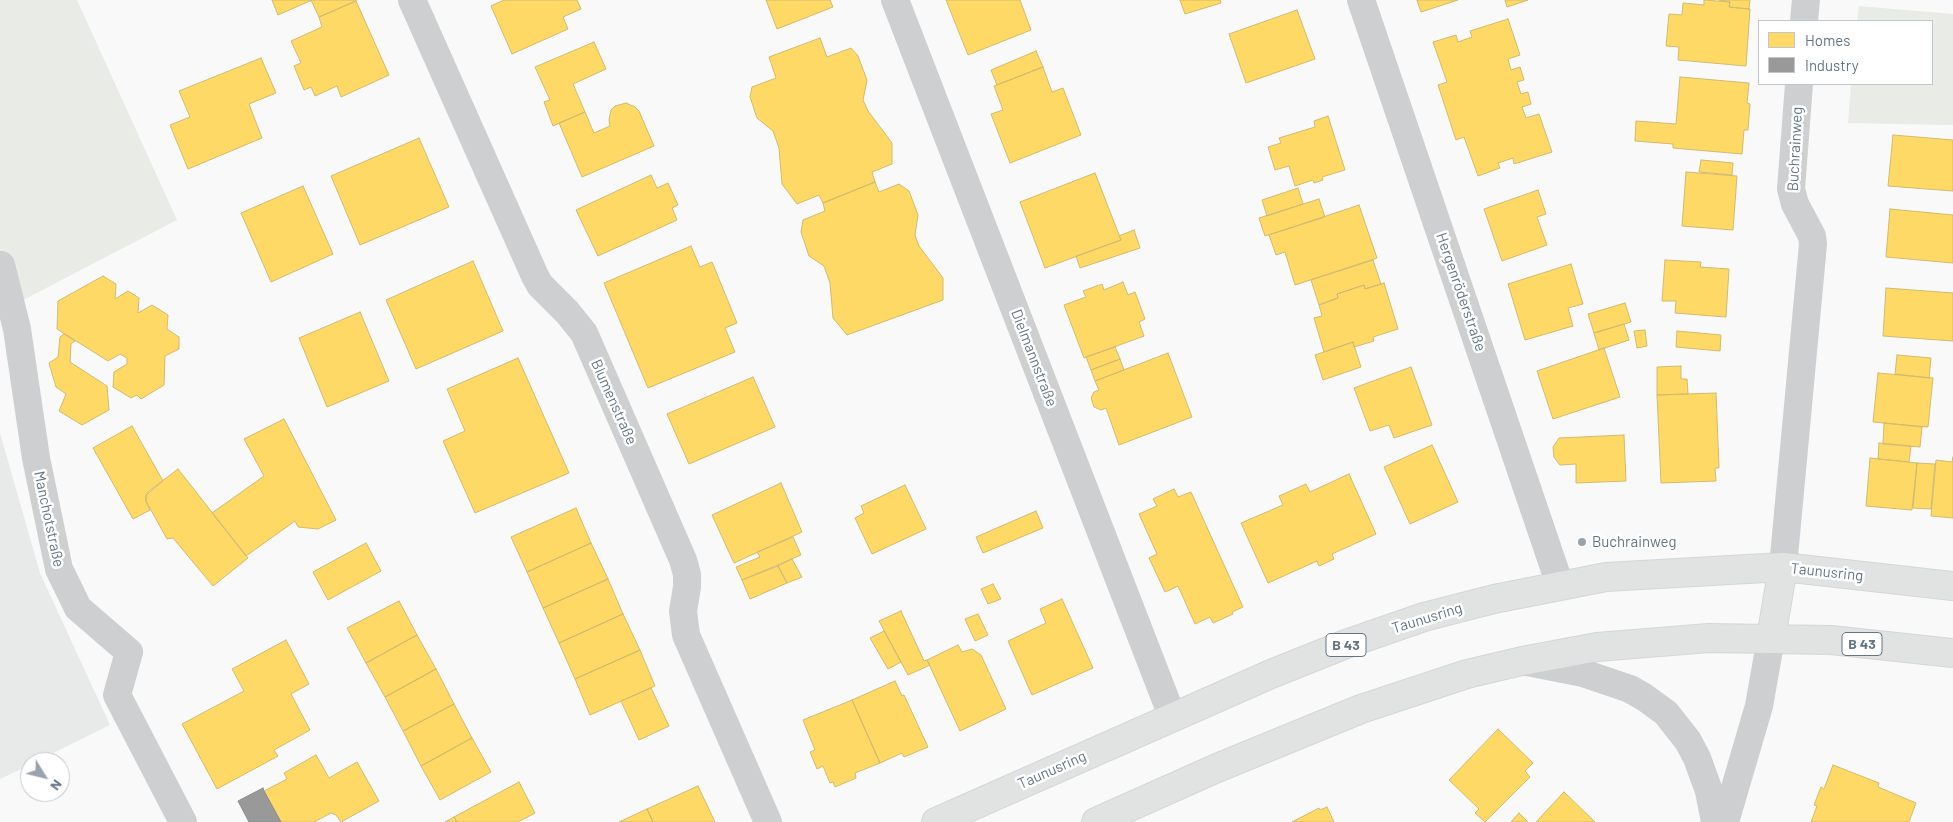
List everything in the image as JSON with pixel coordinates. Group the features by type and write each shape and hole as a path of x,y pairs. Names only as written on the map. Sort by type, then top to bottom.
{"main road":[{"name":"Taunusring","path":"936,822 1172,716 1346,644 1424,617 1494,599 1606,577 1783,567 1953,586"},
{"path":"1772,638 1783,567"},
{"name":"B 43","path":"1096,822 1217,768 1361,709 1466,674 1522,661 1597,647 1709,638 1831,640 1953,654"}],"street":[{"name":"Blumenstraße","path":"412,0 535,276 584,333 683,560 687,574 683,611 686,636 768,822"},
{"name":"Dielmannstraße","path":"896,0 1172,716"},
{"name":"Hergenröderstraße","path":"1361,0 1560,585"},
{"path":"1804,20 1806,0"},
{"name":"Buchrainweg","path":"1783,567 1813,244 1812,236 1795,204 1791,189 1799,85"},
{"name":"Manchotstraße","path":"1,265 17,330 36,458 59,569 78,608 129,652 117,695 183,822"},
{"path":"1725,822 1759,706 1772,638"},
{"path":"1522,661 1583,673 1630,689 1644,696 1666,713 1688,741 1697,758 1709,791 1715,822"}],"shaded area":[{"path":"0,0 77,0 177,220 0,312"},
{"path":"1859,6 1953,14 1953,125 1848,123 1851,85 1933,85 1933,20 1857,20"},
{"path":"0,433 40,573 110,725 55,752 20,752 20,770 0,779"}],"building: Homes":[{"path":"272,0 312,0 278,15"},
{"path":"311,0 356,0 356,1 319,17"},
{"path":"504,0 577,0 581,9 563,17 568,29 512,54 491,6"},
{"path":"766,0 830,0 833,7 777,29"},
{"path":"946,0 1020,0 1031,30 968,55"},
{"path":"1180,0 1220,0 1221,3 1185,14"},
{"path":"1417,0 1458,0 1421,12"},
{"path":"1505,0 1528,0 1507,7"},
{"path":"1704,0 1730,2 1729,7 1750,9 1746,66 1678,60 1679,47 1666,46 1669,14 1682,15 1683,3 1704,5"},
{"path":"1719,0 1750,0 1749,9 1729,7 1730,2"},
{"path":"356,1 389,75 341,97 337,86 315,96 311,87 304,90 294,66 301,63 291,41 322,27 319,17"},
{"path":"1297,10 1315,59 1246,83 1229,34"},
{"path":"1508,19 1520,55 1508,59 1511,70 1520,67 1524,80 1517,82 1521,94 1528,92 1531,104 1522,107 1526,118 1539,114 1552,152 1514,164 1513,158 1498,163 1500,168 1478,176 1464,137 1456,140 1438,85 1447,82 1433,42 1456,35 1458,42 1472,37 1470,31"},
{"path":"820,38 827,57 851,48 858,56 867,80 863,100 868,111 892,143 892,164 872,172 875,182 823,203 819,195 797,204 782,184 779,148 773,131 757,118 750,97 752,87 776,78 769,57"},
{"path":"594,42 606,69 573,84 585,112 553,126 544,102 550,100 535,67"},
{"path":"1036,51 1043,67 997,85 991,70"},
{"path":"261,58 276,93 249,104 262,138 188,169 170,125 190,117 179,91"},
{"path":"1043,67 1052,92 1063,88 1081,135 1010,163 991,114 1003,110 994,86"},
{"path":"1680,77 1749,83 1747,103 1750,104 1748,130 1744,130 1742,154 1673,148 1673,144 1635,141 1636,121 1676,124"},
{"path":"626,103 639,111 654,146 582,177 559,123 585,112 594,133 610,126 611,110 615,106"},
{"path":"1328,116 1345,170 1322,177 1323,180 1314,183 1313,180 1295,186 1289,166 1275,170 1268,147 1281,143 1279,138 1315,127 1314,121"},
{"path":"1893,135 1953,140 1953,191 1888,186"},
{"path":"419,138 449,207 360,245 331,176"},
{"path":"1701,160 1733,163 1732,175 1699,172"},
{"path":"1686,172 1737,176 1733,230 1682,226"},
{"path":"1095,173 1121,240 1045,268 1020,202"},
{"path":"651,175 657,188 668,183 678,205 672,208 677,220 598,256 576,210"},
{"path":"875,182 879,192 899,184 909,191 918,215 915,235 919,246 943,278 943,300 847,335 833,318 830,283 824,266 809,256 801,232 803,220 825,211 823,203"},
{"path":"303,186 333,254 271,282 241,213"},
{"path":"1298,188 1303,204 1267,216 1262,200"},
{"path":"1538,190 1546,214 1537,217 1547,245 1502,261 1484,209"},
{"path":"1319,199 1325,217 1265,236 1259,218"},
{"path":"1359,205 1377,258 1295,285 1285,252 1276,255 1269,235"},
{"path":"1890,209 1953,215 1953,263 1886,257"},
{"path":"1134,230 1140,248 1080,268 1076,256 1121,240 1119,236"},
{"path":"691,246 700,267 712,262 737,323 725,328 735,352 648,388 604,283"},
{"path":"1373,260 1381,284 1365,289 1364,285 1337,294 1338,298 1319,305 1311,280"},
{"path":"1665,260 1701,262 1700,267 1729,269 1726,317 1675,313 1676,301 1662,301"},
{"path":"473,261 503,331 416,369 386,300"},
{"path":"1571,264 1583,304 1568,308 1573,326 1525,340 1508,284"},
{"path":"103,276 116,284 115,299 128,291 139,298 138,313 152,305 168,315 167,329 179,337 179,349 165,356 164,385 141,399 137,395 131,398 113,387 114,372 127,364 127,358 120,354 108,361 57,329 58,301"},
{"path":"1123,282 1128,295 1135,292 1145,319 1139,322 1144,336 1084,358 1064,305 1086,297 1083,291 1102,284 1104,290"},
{"path":"1384,283 1398,329 1373,337 1374,341 1354,347 1353,342 1324,352 1314,318 1322,316 1319,305 1338,298 1337,294 1364,285 1365,289"},
{"path":"1886,288 1953,293 1953,341 1883,336"},
{"path":"1625,303 1631,322 1594,333 1588,314"},
{"path":"360,312 389,381 327,407 299,338"},
{"path":"1624,324 1629,340 1599,350 1594,333"},
{"path":"1645,330 1647,346 1637,348 1634,331"},
{"path":"1677,331 1721,335 1720,351 1676,347"},
{"path":"64,334 75,341 71,344 70,362 107,386 109,410 82,425 59,411 66,394 56,387 49,363 58,357 60,337"},
{"path":"1353,342 1361,367 1323,380 1315,355"},
{"path":"1115,347 1120,359 1091,370 1086,357"},
{"path":"1604,348 1620,397 1553,419 1537,371"},
{"path":"1168,353 1192,417 1119,445 1106,408 1101,410 1094,407 1091,398 1094,392 1099,390 1095,381"},
{"path":"1897,355 1931,358 1929,378 1895,374"},
{"path":"518,358 569,473 475,513 443,441 465,431 447,389"},
{"path":"1120,359 1124,370 1095,381 1091,370"},
{"path":"1681,366 1681,379 1687,379 1688,394 1657,395 1657,367"},
{"path":"1411,367 1432,425 1394,438 1389,425 1370,431 1354,388"},
{"path":"1878,373 1933,378 1928,427 1873,422"},
{"path":"753,377 775,427 689,464 667,414"},
{"path":"1716,393 1719,468 1715,468 1716,481 1661,483 1657,395"},
{"path":"284,419 336,520 318,529 298,527 295,521 246,556 212,513 264,476 244,439"},
{"path":"1884,423 1922,427 1920,447 1883,444"},
{"path":"132,426 163,481 146,495 146,501 150,510 133,519 93,448"},
{"path":"1624,435 1626,481 1576,483 1576,464 1560,465 1554,457 1553,447 1559,438"},
{"path":"1879,443 1911,446 1909,462 1878,459"},
{"path":"1432,445 1458,502 1410,524 1384,467"},
{"path":"1953,457 1953,518 1931,516 1936,460 1952,462"},
{"path":"1870,458 1917,463 1912,510 1866,506"},
{"path":"1917,463 1935,464 1931,509 1913,508"},
{"path":"178,469 248,558 213,586 173,538 167,539 146,501 146,495 149,491"},
{"path":"1349,474 1376,534 1332,554 1334,559 1319,566 1317,561 1268,583 1241,523 1283,505 1279,496 1306,484 1310,492"},
{"path":"781,483 802,532 734,563 712,515"},
{"path":"905,485 926,529 872,554 855,518 864,513 861,506"},
{"path":"1174,489 1178,497 1191,492 1243,607 1213,623 1210,617 1195,624 1178,586 1165,592 1149,558 1157,554 1139,514 1157,506 1153,499"},
{"path":"576,508 591,543 527,572 511,537"},
{"path":"1036,511 1043,528 983,553 976,537"},
{"path":"793,537 801,555 742,580 736,567 760,557 757,552"},
{"path":"366,543 381,571 328,600 313,572"},
{"path":"591,543 608,579 543,608 527,572"},
{"path":"792,559 802,577 787,583 778,566"},
{"path":"778,566 787,583 750,599 742,580"},
{"path":"608,579 623,614 559,643 543,608"},
{"path":"993,584 1001,599 988,604 981,589"},
{"path":"1062,599 1093,668 1032,695 1008,641 1046,623 1040,609"},
{"path":"399,601 417,635 366,663 347,628"},
{"path":"901,611 924,661 927,660 930,665 908,675 879,621"},
{"path":"623,614 640,650 575,679 559,643"},
{"path":"978,614 988,635 975,641 965,619"},
{"path":"884,631 901,662 888,669 870,638"},
{"path":"417,635 436,669 385,697 366,663"},
{"path":"286,640 309,684 291,694 310,730 274,750 278,756 217,789 182,724 244,691 232,669"},
{"path":"958,645 962,652 972,649 981,655 1006,709 960,731 927,660"},
{"path":"640,650 655,686 590,715 575,679"},
{"path":"436,669 454,704 403,731 385,697"},
{"path":"895,681 902,696 904,695 928,747 904,757 902,753 880,763 852,700"},
{"path":"651,688 669,726 639,740 621,701"},
{"path":"852,700 880,763 855,773 856,778 835,787 833,782 830,783 823,766 817,769 810,752 815,750 803,720"},
{"path":"454,704 472,738 421,766 403,731"},
{"path":"1498,729 1533,763 1525,771 1530,777 1485,822 1475,813 1479,809 1449,780"},
{"path":"472,738 491,772 440,800 421,766"},
{"path":"316,755 329,778 357,762 379,801 341,822 336,815 331,813 314,822 281,822 264,791 287,779 284,773"},
{"path":"1833,765 1879,783 1878,787 1916,803 1909,822 1811,822 1817,806 1814,805 1821,787 1824,789"},
{"path":"519,782 535,813 518,822 457,822 454,817"},
{"path":"698,786 715,822 653,822 647,809"},
{"path":"1564,792 1595,822 1536,822"},
{"path":"1327,807 1334,822 1292,822 1319,808 1320,810"},
{"path":"647,809 653,822 619,822"},
{"path":"1519,813 1528,822 1511,822"},
{"path":"454,817 457,822 445,822"}],"building: Industry":[{"path":"263,788 281,822 249,822 238,801"}],"place":[{"name":"Buchrainweg","path":"1582,542"}]}
